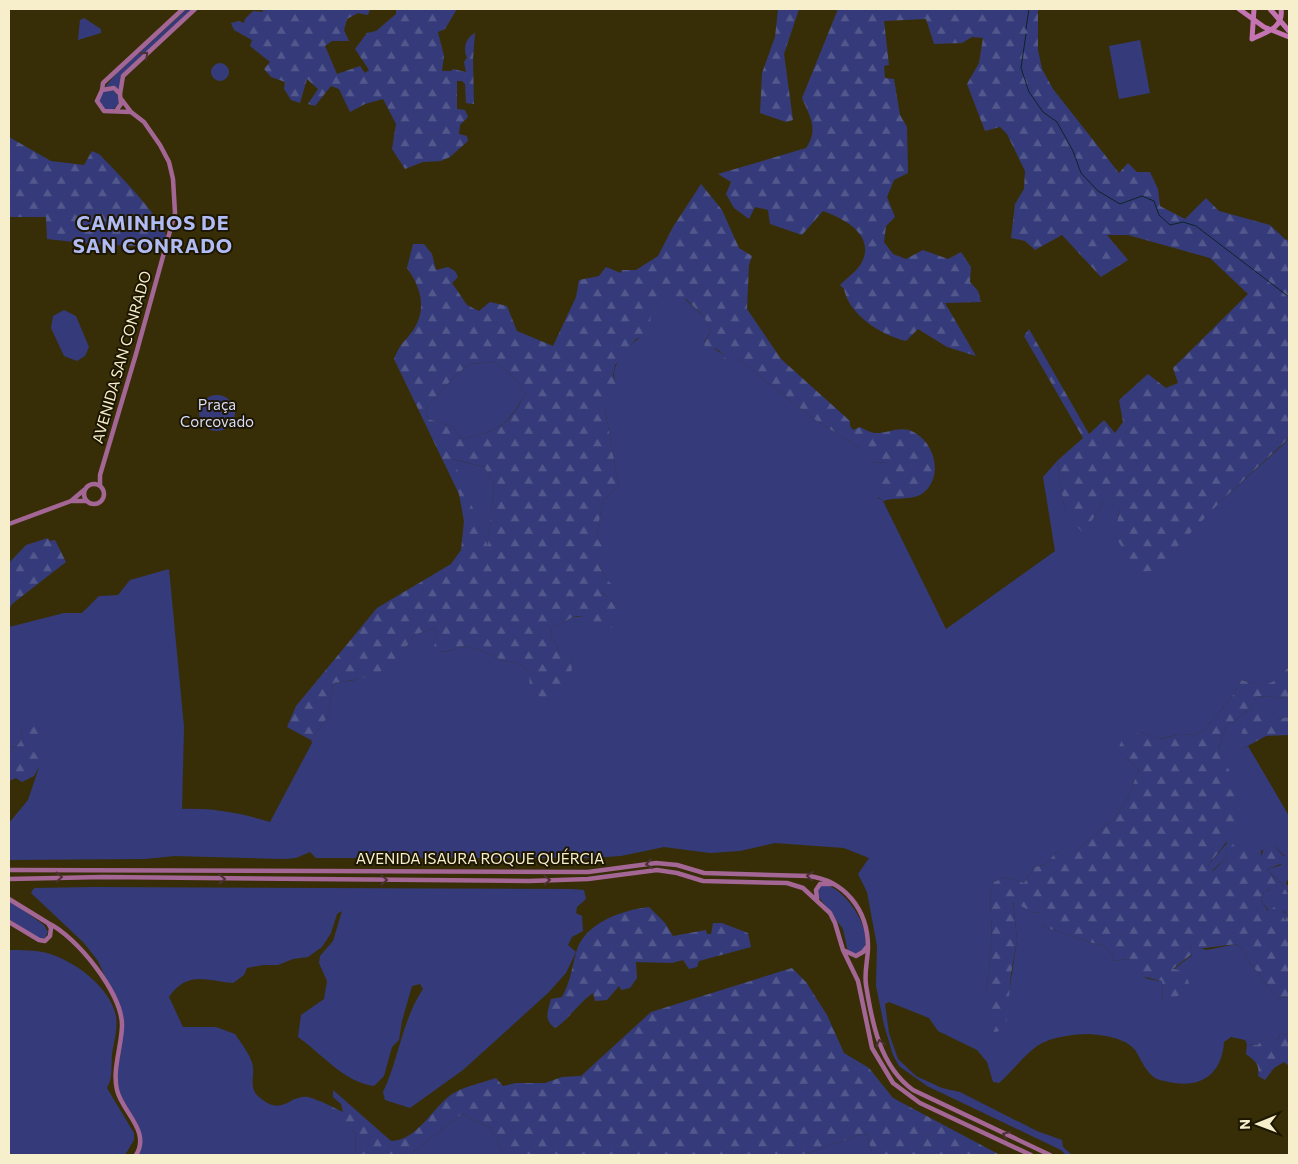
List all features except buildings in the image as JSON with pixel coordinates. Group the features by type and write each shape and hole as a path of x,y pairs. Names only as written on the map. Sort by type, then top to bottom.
{"main road":[{"path":"131,112 116,111 108,113 100,109 97,97 102,90 103,83 183,9"},
{"path":"116,111 122,100 120,94 123,76 195,9"},
{"path":"1239,9 1252,19 1289,37"},
{"path":"1254,9 1252,39 1273,30 1280,20 1281,9"},
{"path":"1270,9 1289,31"},
{"path":"102,90 110,87 120,94"},
{"name":"AVENIDA SAN CONRADO","path":"100,486 100,474 175,213 173,179 169,162 144,122 131,112 122,100"},
{"name":"AVENIDA SAN CONRADO","path":"92,484 100,474"},
{"path":"9,524 71,501 92,484 100,486 104,492 102,501 94,504 87,501 71,501"},
{"path":"84,490 87,501"},
{"name":"AVENIDA ISAURA ROQUE QUÉRCIA","path":"9,870 588,872 656,863 677,865 704,873 808,876 824,878 837,884"},
{"name":"AVENIDA ISAURA ROQUE QUÉRCIA","path":"9,879 103,877 529,881 588,879 657,870 677,873 703,881 787,883 803,888 830,913 843,950 858,981 872,1048 893,1083 920,1103 1031,1155"},
{"path":"817,900 816,890 820,884 837,884 849,896 860,913 868,945 866,984 878,1038 886,1059 897,1075 913,1090 1050,1155"},
{"path":"9,899 65,936 99,971 111,988 119,1006 122,1022 122,1041 116,1085 122,1102 140,1132 141,1144 136,1155"},
{"path":"9,922 39,940 45,941 50,936 58,934 65,936"},
{"path":"48,923 51,928 50,936"},
{"path":"843,950 854,955 860,955 868,945"}],"green space":[{"path":"187,9 192,9 121,75 120,91 111,86 105,87 117,73"},
{"path":"262,9 370,9 368,15 358,13 347,19 344,30 349,41 332,41 325,46 337,74 360,66 365,73 369,70 355,49 367,33 376,31 396,14 396,9 457,9 445,29 438,32 444,56 442,71 451,71 453,69 466,72 464,62 467,58 466,44 475,33 473,59 474,104 466,103 465,84 462,81 457,81 457,109 465,110 468,117 460,125 459,134 467,136 468,141 450,157 441,161 423,162 405,169 392,149 396,124 383,99 365,104 350,112 339,89 331,86 315,106 308,104 318,89 307,79 300,103 291,100 284,89 285,82 271,77 264,69 270,62 250,46 252,40 234,30 231,23 239,21 244,23 245,19 253,11 263,12"},
{"path":"778,9 799,9 784,54 793,120 786,122 760,113 762,73 775,37"},
{"path":"838,9 1038,9 1038,50 1042,69 1053,89 1119,173 1128,163 1137,172 1150,172 1158,189 1160,206 1185,219 1206,198 1219,211 1270,225 1286,240 1289,239 1289,435 1285,442 1223,499 1155,570 1138,573 1115,536 1121,502 1113,498 1105,498 1093,519 1082,532 1065,513 1057,461 1083,438 1024,336 1029,329 1089,434 1104,420 1115,433 1123,422 1119,400 1148,374 1166,388 1178,383 1173,368 1248,294 1210,258 1128,235 1107,235 1128,260 1101,277 1062,235 1035,250 1025,241 1011,238 1015,204 1024,189 1025,171 1007,134 1000,127 985,131 967,84 979,63 983,38 972,37 962,43 934,44 926,19 884,21 889,65 884,66 885,78 894,79 900,115 907,127 908,173 894,180 887,197 895,217 886,226 884,242 893,254 906,259 923,250 948,259 961,252 971,267 970,282 978,291 981,302 945,303 976,356 947,347 918,329 906,341 877,329 852,307 844,289 840,285 860,265 865,252 861,236 856,229 823,211 802,235 770,224 768,210 755,207 749,219 734,208 726,194 731,182 718,174 806,148 813,129 802,98"},
{"path":"84,18 101,29 101,33 78,40 80,20"},
{"path":"1140,40 1150,93 1119,99 1109,46"},
{"path":"216,63 224,63 229,68 227,79 216,81 211,76 211,68"},
{"path":"109,90 116,93 119,100 116,107 109,110 102,107 99,100 102,93"},
{"path":"9,137 51,161 84,165 92,151 99,154 150,210 165,233 167,241 156,247 93,244 47,239 46,217 9,217"},
{"path":"701,184 722,210 739,248 752,256 749,265 747,309 781,359 850,421 850,426 853,430 860,427 872,433 878,433 905,429 918,435 931,450 934,460 935,470 928,488 916,497 883,501 879,498 870,482 876,475 886,476 887,471 893,468 885,462 873,463 865,459 861,449 811,417 736,357 727,364 723,362 725,356 721,352 714,348 705,348 704,343 711,331 704,317 686,299 655,302 650,320 655,329 650,334 636,339 615,365 613,375 617,386 605,410 619,486 603,500 596,538 603,545 605,559 598,564 607,580 615,587 611,589 602,585 602,592 620,609 615,628 589,625 581,616 576,616 552,627 551,638 557,644 558,652 569,654 572,664 571,682 563,686 557,695 543,699 530,690 529,671 518,663 503,661 483,651 465,646 446,651 433,650 437,636 435,628 414,635 398,658 381,671 361,678 333,683 329,715 311,740 287,727 296,706 377,608 451,564 461,550 464,521 459,494 394,359 419,320 421,311 420,293 407,268 413,244 424,244 432,254 436,270 448,267 455,271 458,277 452,283 467,305 479,311 490,302 507,306 517,331 553,346 576,297 579,280 599,276 606,267 621,273 622,270 636,270 658,256 673,227","holes":["495,362 516,379 525,394 507,421 493,430 462,439 452,426 428,419 425,409 455,376 469,364","453,459 484,467 494,484 488,546"]},
{"path":"685,299 704,317 711,331 704,342 726,356 736,357 811,417 861,449 873,463 885,462 894,468 886,476 878,498 883,501 946,629 1055,551 1043,477 1057,461 1065,512 1093,519 1105,498 1113,498 1122,502 1118,516 1197,525 1285,443 1289,435 1289,669 1288,667 1277,679 1268,684 1256,684 1241,680 1232,697 1204,730 1195,735 1182,734 1158,739 1141,732 1126,758 1139,769 1129,795 1114,819 1064,860 1057,851 1046,864 1035,867 1024,883 1005,877 994,882 990,892 992,940 986,993 1008,999 1017,940 1013,900 1031,912 1043,913 1048,918 1042,926 1088,942 1103,945 1112,954 1114,961 1127,959 1136,961 1130,970 1148,979 1162,981 1163,1005 1173,970 1192,955 1190,947 1192,945 1206,950 1237,944 1246,953 1249,961 1277,998 1289,997 1289,1035 1280,1034 1279,1039 1276,1040 1268,1035 1257,1045 1247,1044 1245,1040 1231,1037 1224,1042 1219,1063 1208,1077 1200,1081 1180,1084 1155,1078 1146,1068 1135,1050 1120,1040 1095,1034 1069,1035 1048,1040 1037,1046 999,1083 993,1082 987,1062 977,1050 938,1031 929,1018 889,1002 885,1004 889,1033 898,1059 916,1076 942,1088 960,1092 1037,1131 1062,1140 1063,1147 1072,1155 1066,1155 1061,1150 927,1086 899,1066 893,1055 884,1025 876,986 877,946 867,892 858,874 869,858 844,848 775,843 740,851 710,853 664,847 621,856 591,858 316,858 310,852 296,858 284,859 175,856 145,859 9,860 9,823 28,800 39,767 23,727 20,742 15,748 9,745 9,627 64,613 82,613 99,596 118,595 130,580 169,569 184,727 182,809 205,809 226,812 270,822 312,743 311,740 329,715 333,683 355,680 406,648 414,635 435,628 437,636 434,650 446,651 465,646 483,651 503,661 518,663 529,671 572,664 569,655 558,652 557,644 551,638 552,627 572,618 585,618 620,609 602,592 602,585 607,580 598,564 596,538 603,500 619,486 605,410 616,386 615,370 624,352 644,335 655,302"},
{"path":"64,310 76,316 89,347 85,356 77,361 64,356 51,328 53,316"},
{"path":"495,362 516,379 525,394 506,421 493,430 462,439 452,426 428,419 425,409 455,376 469,364"},
{"name":"Praça Corcovado","path":"217,395 224,396 230,400 234,406 234,420 230,426 224,430 217,431 210,430 204,426 200,420 199,413 200,406 204,400 210,396"},
{"path":"452,459 484,467 494,484 488,547"},
{"path":"48,538 50,541 55,540 66,562 12,604 9,610 9,563 26,545"},
{"path":"1289,666 1288,698 1257,696 1251,708 1226,727 1219,746 1239,796 1240,810 1231,836 1208,865 1213,871 1226,858 1227,851 1233,844 1243,847 1257,858 1261,857 1265,845 1273,845 1285,857 1286,862 1267,869 1288,894 1278,894 1269,889 1264,892 1261,901 1268,911 1276,906 1285,920 1287,916 1280,905 1289,899 1289,997 1277,998 1249,961 1246,953 1237,944 1196,949 1192,945 1190,947 1192,954 1173,969 1184,971 1191,988 1163,1005 1162,981 1136,975 1129,970 1135,961 1127,959 1114,961 1112,954 1103,945 1088,942 1042,926 1047,918 1043,913 1031,912 1013,901 1017,940 1011,974 1006,1030 994,1032 986,993 992,940 990,892 994,882 1005,877 1024,883 1035,867 1046,864 1057,851 1065,859 1114,819 1129,795 1139,769 1126,758 1119,747 1122,740 1141,732 1159,739 1182,734 1195,735 1204,730 1232,697 1241,680 1257,684 1268,684 1278,678"},
{"path":"1289,695 1289,717 1277,719 1242,749 1248,746 1289,816 1289,876 1286,884 1289,886 1289,899 1283,911 1287,916 1285,920 1276,907 1269,911 1261,901 1264,892 1270,889 1278,894 1288,894 1267,869 1281,865 1285,856 1273,845 1261,851 1261,858 1257,858 1249,852 1227,851 1226,858 1212,871 1208,865 1227,843 1227,771 1219,746 1226,727 1251,708 1257,696 1288,698"},
{"path":"1259,711 1277,719 1289,717 1289,735 1266,736 1242,749 1236,747 1243,729"},
{"path":"32,724 42,728 39,767 34,776 22,782 16,778 9,781 9,745 15,748 20,742 23,727"},
{"path":"822,885 830,886 838,891 854,908 860,919 866,939 864,948 857,956 848,952 843,929 818,896 818,889"},
{"path":"34,888 572,889 584,890 586,899 577,907 576,913 582,916 583,931 572,937 568,945 576,952 566,973 548,993 463,1070 410,1108 385,1100 383,1092 410,1014 423,989 420,984 412,986 402,1021 399,1040 392,1047 384,1076 374,1086 353,1079 343,1073 298,1037 301,1015 324,999 327,981 319,963 320,956 333,941 342,911 337,914 331,933 322,947 308,957 293,959 278,965 247,968 244,975 233,983 198,979 183,983 169,997 183,1027 216,1027 235,1034 251,1060 253,1087 256,1094 267,1103 274,1105 285,1104 301,1097 315,1099 322,1103 356,1134 355,1155 136,1155 141,1140 116,1085 122,1022 107,981 98,961 84,943 31,893"},
{"path":"9,900 44,925 48,932 45,938 39,939 9,919"},
{"path":"649,907 665,923 673,936 706,930 707,934 711,934 713,923 722,923 748,933 751,947 699,961 697,967 689,969 683,960 672,963 636,962 637,978 630,988 621,990 619,986 607,1000 595,1001 593,993 560,1025 555,1028 551,1025 548,1012 551,999 562,997 569,980 576,953 586,934 595,926 615,915"},
{"path":"9,950 47,953 69,962 90,977 107,995 116,1016 116,1035 112,1054 111,1076 107,1088 134,1133 134,1140 125,1155 9,1155"},
{"path":"792,968 806,982 827,1015 844,1053 869,1068 893,1098 1000,1155 873,1155 866,1133 802,1155 504,1155 491,1128 462,1114 409,1155 355,1155 356,1134 318,1100 343,1112 341,1104 333,1097 333,1090 391,1141 400,1140 417,1130 445,1100 462,1089 496,1078 503,1086 516,1083 545,1083 562,1077 581,1076 651,1012"},
{"path":"1280,1034 1289,1035 1289,1066 1284,1062 1274,1068 1265,1080 1258,1076 1256,1063 1246,1054 1247,1044 1257,1045 1268,1035 1273,1035 1276,1040 1279,1039"},
{"path":"462,1114 491,1128 504,1155 409,1155"},
{"path":"866,1133 873,1155 802,1155"}],"waterway":[{"path":"1026,29 1029,9"},
{"path":"1026,34 1021,68 1029,92 1043,112 1057,122 1073,151 1081,173 1098,191 1120,204 1142,196 1154,201 1159,215 1170,225 1183,222 1196,226 1289,297"}],"district":[{"name":"CAMINHOS DE SAN CONRADO","path":"153,234"}]}
